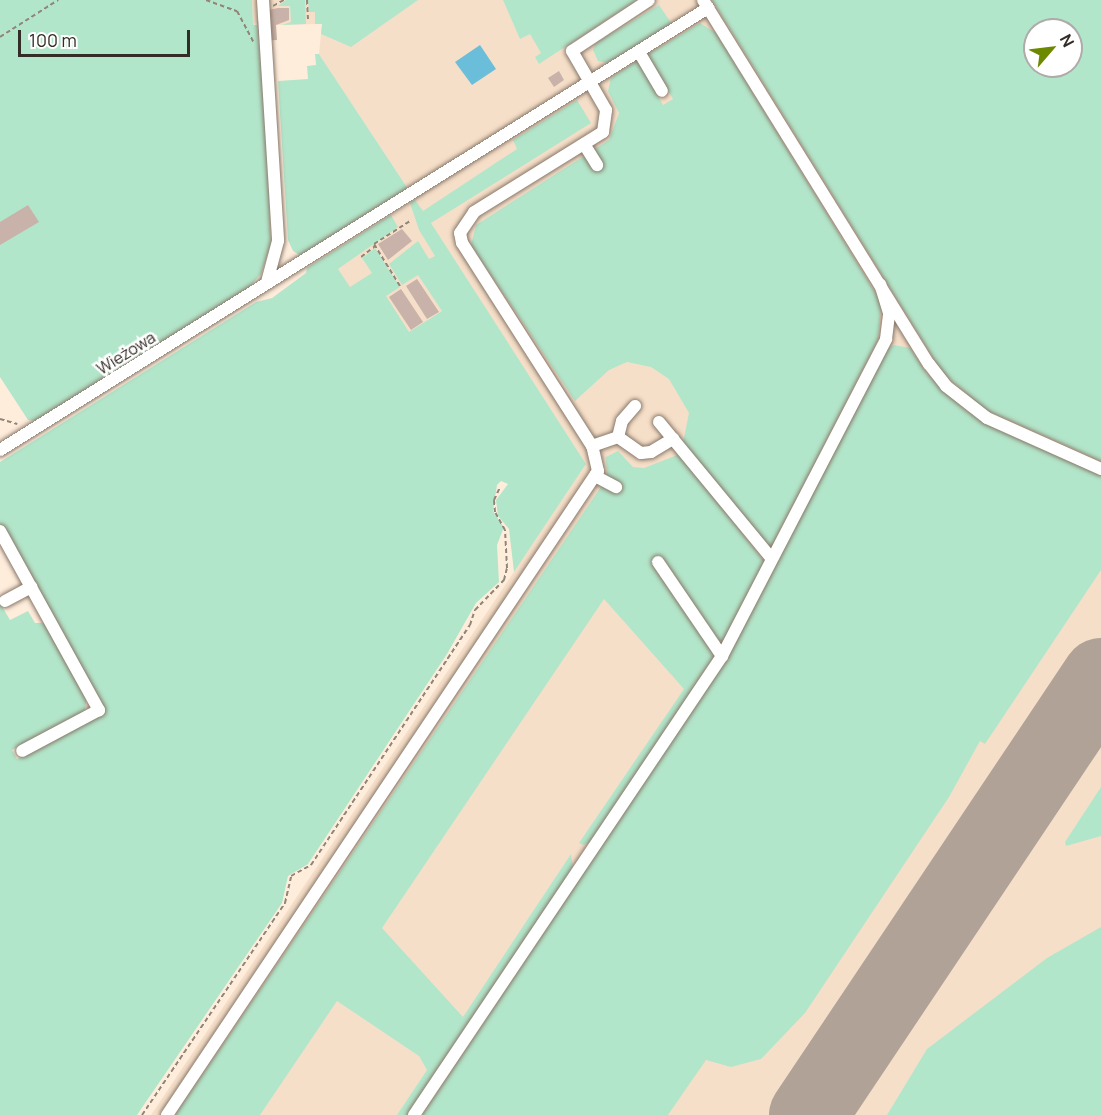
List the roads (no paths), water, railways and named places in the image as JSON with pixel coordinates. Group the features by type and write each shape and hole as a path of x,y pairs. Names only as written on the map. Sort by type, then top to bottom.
{"lane":[{"path":"167,1115 595,476 599,463 592,446 462,243 460,233 474,212 584,144 606,126 606,110 572,51 649,0"},
{"path":"267,3 266,52 278,241 267,282"},
{"path":"706,4 929,364 958,397 1014,432 1101,469"},
{"name":"Wieżowa","path":"0,450 639,52 706,4"},
{"path":"639,52 662,91"},
{"path":"584,144 597,165"},
{"path":"414,1115 722,656 886,339 889,313 880,284"},
{"path":"618,437 622,421 635,406"},
{"path":"659,422 771,558"},
{"path":"592,446 618,437"},
{"path":"618,437 641,453 651,452 673,439"},
{"path":"595,476 616,487"},
{"path":"0,531 99,710 22,751"},
{"path":"658,562 722,656"},
{"path":"6,601 31,587"}],"water":[{"path":"480,45 496,69 472,85 455,62"}]}
